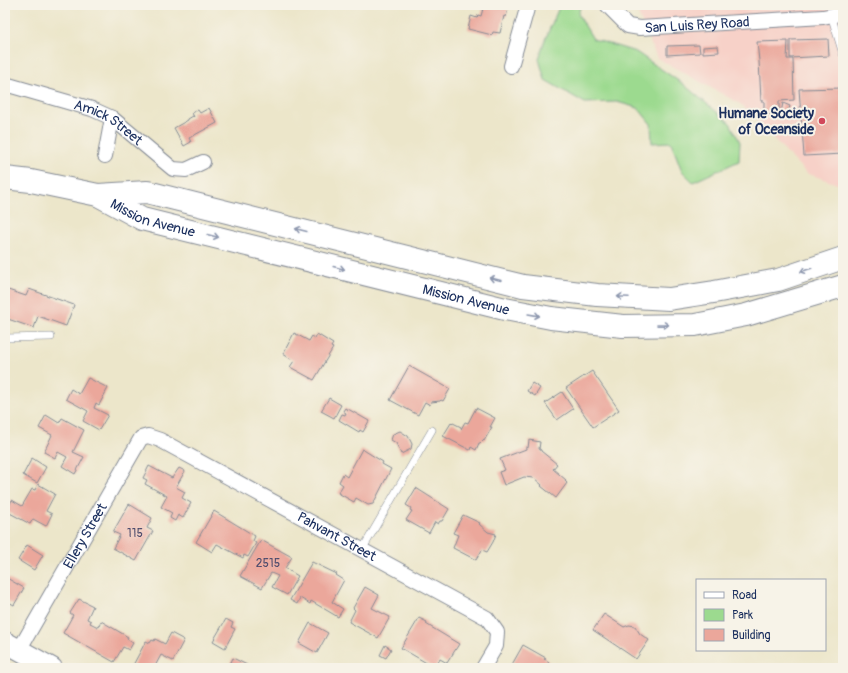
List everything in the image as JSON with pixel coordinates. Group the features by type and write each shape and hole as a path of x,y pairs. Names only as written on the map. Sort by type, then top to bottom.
{"main road":[{"name":"Mission Avenue","path":"5,178 38,182 98,195 146,192 523,286 597,295 669,299 778,280 843,258"},
{"name":"Mission Avenue","path":"98,195 142,219 505,310 551,318 623,326 695,325 746,315 843,286"},
{"path":"12,646 52,668"}],"street":[{"path":"511,66 528,5"},
{"name":"San Luis Rey Road","path":"607,5 628,26 640,28 824,17 837,14"},
{"name":"Amick Street","path":"5,84 92,109 112,118 173,168 186,170 203,162"},
{"path":"105,156 112,118"},
{"name":"Ellery Street","path":"12,646 141,438 148,436 160,440"},
{"name":"Pahvant Street","path":"160,440 487,618 497,632 496,646 483,668"}],"lane":[{"path":"837,14 843,54"},
{"path":"5,338 51,337"},
{"path":"362,550 432,430"}],"shaded area":[{"path":"630,5 843,5 843,186 806,173 742,105 657,58 638,14"}],"green space":[{"path":"560,5 581,5 578,14 593,39 636,52 683,84 730,123 740,142 739,161 693,182 682,171 671,142 652,143 651,124 638,108 617,102 585,103 545,80 539,59 544,42"}],"building":[{"path":"484,5 509,5 506,17 504,16 500,33 493,32 492,35 468,29 471,16 477,18 478,15 481,16"},
{"path":"828,39 829,56 790,58 790,40"},
{"name":"Humane Society of Oceanside","path":"788,41 787,59 793,59 794,100 779,101 779,114 764,115 764,101 761,101 757,42"},
{"path":"699,45 700,53 667,55 667,46"},
{"path":"718,46 719,52 703,53 703,47"},
{"name":"Humane Society of Oceanside","path":"843,88 843,154 804,156 799,89"},
{"name":"Humane Society of Oceanside","path":"783,103 790,106 786,119 780,117"},
{"path":"209,108 217,123 189,138 191,142 184,146 174,128 193,116 194,117 192,113 198,110 200,113"},
{"path":"5,289 26,296 29,289 74,305 66,326 38,316 34,328 5,318"},
{"path":"294,333 309,341 312,336 315,338 317,334 333,344 331,347 333,348 314,380 290,367 294,361 283,354"},
{"path":"409,366 450,389 443,401 431,402 430,405 425,402 418,415 390,400"},
{"path":"592,371 619,410 593,427 566,388"},
{"path":"88,378 108,388 99,405 96,403 94,408 108,415 99,430 83,421 88,411 66,399 71,389 79,394"},
{"path":"532,383 540,388 535,396 527,391"},
{"path":"562,392 573,409 557,420 545,403"},
{"path":"329,398 341,405 334,418 321,411"},
{"path":"345,408 369,421 363,432 360,430 359,432 339,420 342,414 345,415 346,413 343,411"},
{"path":"476,408 495,418 484,441 483,440 479,443 476,450 471,447 470,450 443,436 451,423 461,427 461,429 465,422 468,423"},
{"path":"46,415 59,423 62,418 84,430 73,452 84,457 75,474 62,466 67,457 58,452 55,458 44,452 52,435 39,428"},
{"path":"400,431 408,436 412,444 411,449 401,454 396,443 391,440 393,434"},
{"path":"529,440 540,442 539,449 557,464 553,469 566,480 565,481 567,483 556,498 541,486 542,485 534,478 524,477 504,485 499,472 505,470 500,459 526,449 526,447 528,448"},
{"path":"362,449 383,462 382,464 391,469 373,504 368,505 356,498 354,502 338,493 343,485 339,482 343,474 347,477"},
{"path":"32,458 46,467 37,483 23,475"},
{"path":"149,466 172,478 179,468 185,471 176,487 185,492 182,498 191,503 183,518 178,515 175,521 170,518 172,513 161,507 167,496 145,484 147,480 143,478"},
{"path":"38,484 55,494 46,511 52,514 46,526 33,519 30,524 6,511 12,500 22,506 32,489 35,490"},
{"path":"416,488 449,509 442,521 438,524 435,522 429,533 406,520 412,511 410,510 411,508 406,505"},
{"path":"129,504 152,518 147,528 153,531 136,561 113,548 120,535 113,532"},
{"path":"214,511 255,536 253,541 256,543 248,557 244,555 243,558 217,544 212,552 196,542"},
{"path":"463,515 480,523 479,524 488,532 496,534 487,552 482,550 476,560 453,548 458,535 453,533"},
{"path":"261,540 292,557 285,568 298,576 287,595 272,587 278,576 271,573 262,588 240,576"},
{"path":"27,545 43,555 34,570 18,560"},
{"path":"312,562 337,574 336,575 344,580 332,602 343,609 338,617 311,601 310,604 300,598 297,604 290,600"},
{"path":"5,577 24,588 14,605 5,600"},
{"path":"365,587 379,595 372,608 390,617 378,638 349,622 355,610 353,608"},
{"path":"79,599 93,606 87,619 91,621 90,623 98,627 101,621 128,637 127,639 133,643 129,650 123,647 114,662 63,633 73,615 70,613"},
{"path":"604,614 624,627 629,625 635,626 640,634 649,640 636,659 593,630"},
{"path":"419,618 427,622 426,624 459,644 447,663 440,659 435,668 401,648"},
{"path":"226,619 233,623 231,627 235,629 225,648 213,641"},
{"path":"310,623 328,633 317,653 299,643"},
{"path":"171,633 184,640 173,661 161,655 154,668 132,667 146,641 150,643 155,639 165,644"},
{"path":"385,645 391,649 386,658 380,655"},
{"path":"523,645 546,658 544,659 548,661 548,668 510,668"},
{"path":"233,658 247,665 245,668 228,668"}],"place":[{"name":"Humane Society of Oceanside","path":"822,121"}]}
